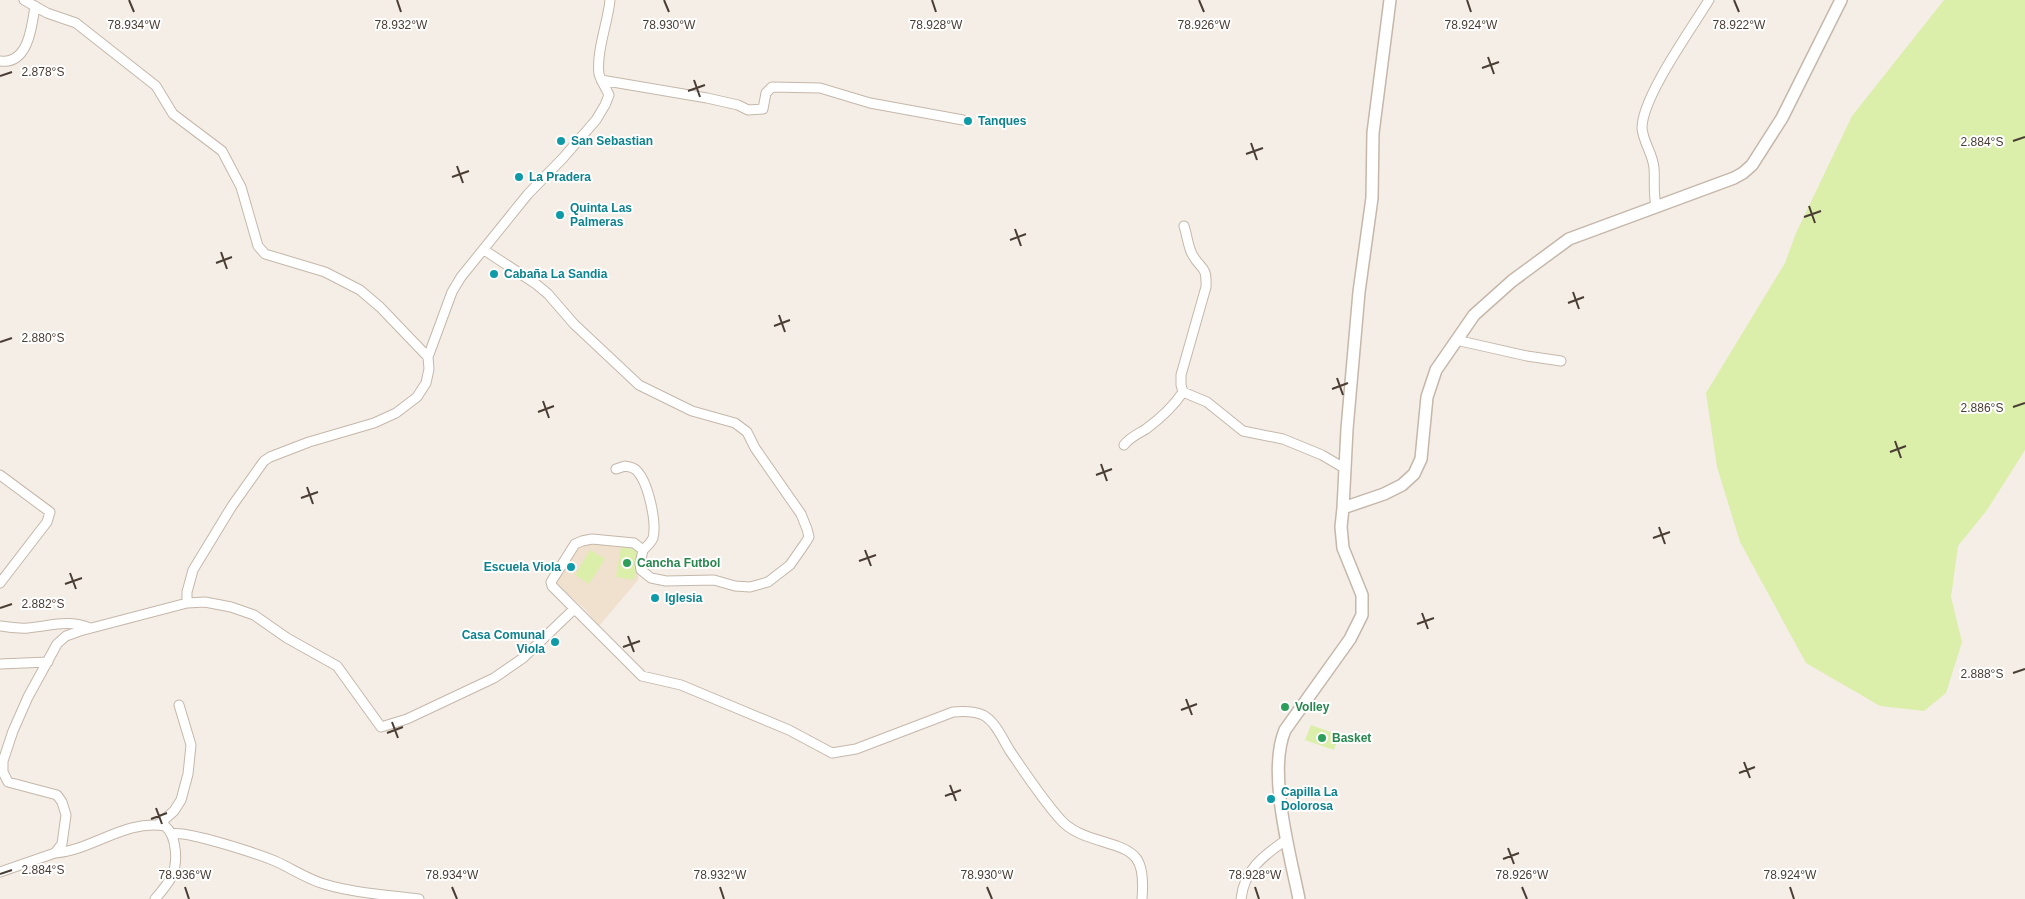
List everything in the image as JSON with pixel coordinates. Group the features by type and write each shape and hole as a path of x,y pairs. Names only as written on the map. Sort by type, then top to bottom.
{"street":[{"path":"24,0 47,12 76,22 96,40 121,56 156,86 173,114 222,151 241,187 258,246 265,254 325,272 360,290 380,306 428,357"},
{"path":"187,603 193,570 232,506 264,461 309,442 374,423 396,413 412,402 422,391 428,376 428,357 452,292 528,194 596,120 605,105 609,95 599,72 600,51 608,18 610,0"},
{"path":"1299,899 1286,840 1277,764 1279,743 1295,713 1323,678 1350,639 1362,615 1362,596 1343,548 1341,527 1344,468 1360,292 1372,198 1374,124 1390,0"},
{"path":"1656,206 1653,192 1654,167 1644,138 1643,117 1646,105 1709,0"},
{"path":"1343,508 1384,494 1402,485 1414,474 1421,459 1423,426 1429,390 1436,370 1474,315 1512,281 1560,245 1577,235 1734,178 1752,165 1782,118 1841,0"},
{"path":"0,61 9,62 15,60 24,50 31,29 35,6"},
{"path":"601,80 707,98 738,105 748,110 763,109 766,93 772,87 820,88 870,103 962,120"},
{"path":"1184,226 1192,254 1204,267 1207,275 1206,287 1181,375 1180,385 1183,392 1207,402 1243,431 1283,439 1322,455 1344,468"},
{"path":"484,250 548,294 574,324 639,385 692,411 735,423 747,432 754,448 800,514 809,537 790,565 783,571 768,582 750,587 735,586 714,580 666,581 651,578 641,570 640,564 643,550 652,540 654,531 653,515 647,487 637,470 625,466 616,469"},
{"path":"1456,340 1527,356 1561,361"},
{"path":"1124,445 1130,438 1170,410 1183,392"},
{"path":"0,476 50,512 47,522 0,583"},
{"path":"643,550 634,543 592,539 575,544 551,582 552,586 577,612 642,676 681,685 789,730 832,753 856,749 953,712 966,711 983,716 993,724 1037,788 1070,830 1129,851 1137,859 1142,872 1142,899"},
{"path":"55,853 62,844 66,815 62,802 52,792 8,782 3,772 3,761 13,731 28,697 57,644 66,636 187,603 205,602 231,607 254,616 287,638 337,666 381,727 407,719 494,678 524,658 572,611 577,612"},
{"path":"0,626 26,628 68,623 90,628"},
{"path":"0,664 48,662"},
{"path":"158,825 174,811 181,800 188,774 191,746 179,705"},
{"path":"0,872 55,853 79,848 135,827 158,825 167,828 171,834 176,860 171,878 155,899"},
{"path":"171,834 176,833 198,837 273,860 322,884 350,890 419,899"},
{"path":"1240,899 1246,879 1263,855 1286,840"}],"shaded area":[{"path":"582,542 640,548 638,580 599,626 586,610 553,581"}],"green space":[{"path":"1944,0 2025,0 2025,450 1987,510 1958,546 1951,597 1962,642 1946,693 1924,711 1880,706 1806,663 1740,542 1717,467 1706,393 1785,263 1796,233 1852,116"},
{"name":"Cancha Futbol","path":"621,547 639,550 634,580 616,577"},
{"path":"590,550 605,559 589,584 575,575"},
{"name":"Basket","path":"1311,725 1339,735 1334,750 1305,740"}],"place":[{"name":"Tanques","path":"968,121"},
{"name":"San Sebastian","path":"561,141"},
{"name":"La Pradera","path":"519,177"},
{"name":"Quinta Las Palmeras","path":"560,215"},
{"name":"Cabaña La Sandia","path":"494,274"},
{"name":"Cancha Futbol","path":"627,563"},
{"name":"Escuela Viola","path":"571,567"},
{"name":"Iglesia","path":"655,598"},
{"name":"Casa Comunal Viola","path":"555,642"},
{"name":"Volley","path":"1285,707"},
{"name":"Basket","path":"1322,738"},
{"name":"Capilla La Dolorosa","path":"1271,799"}]}
